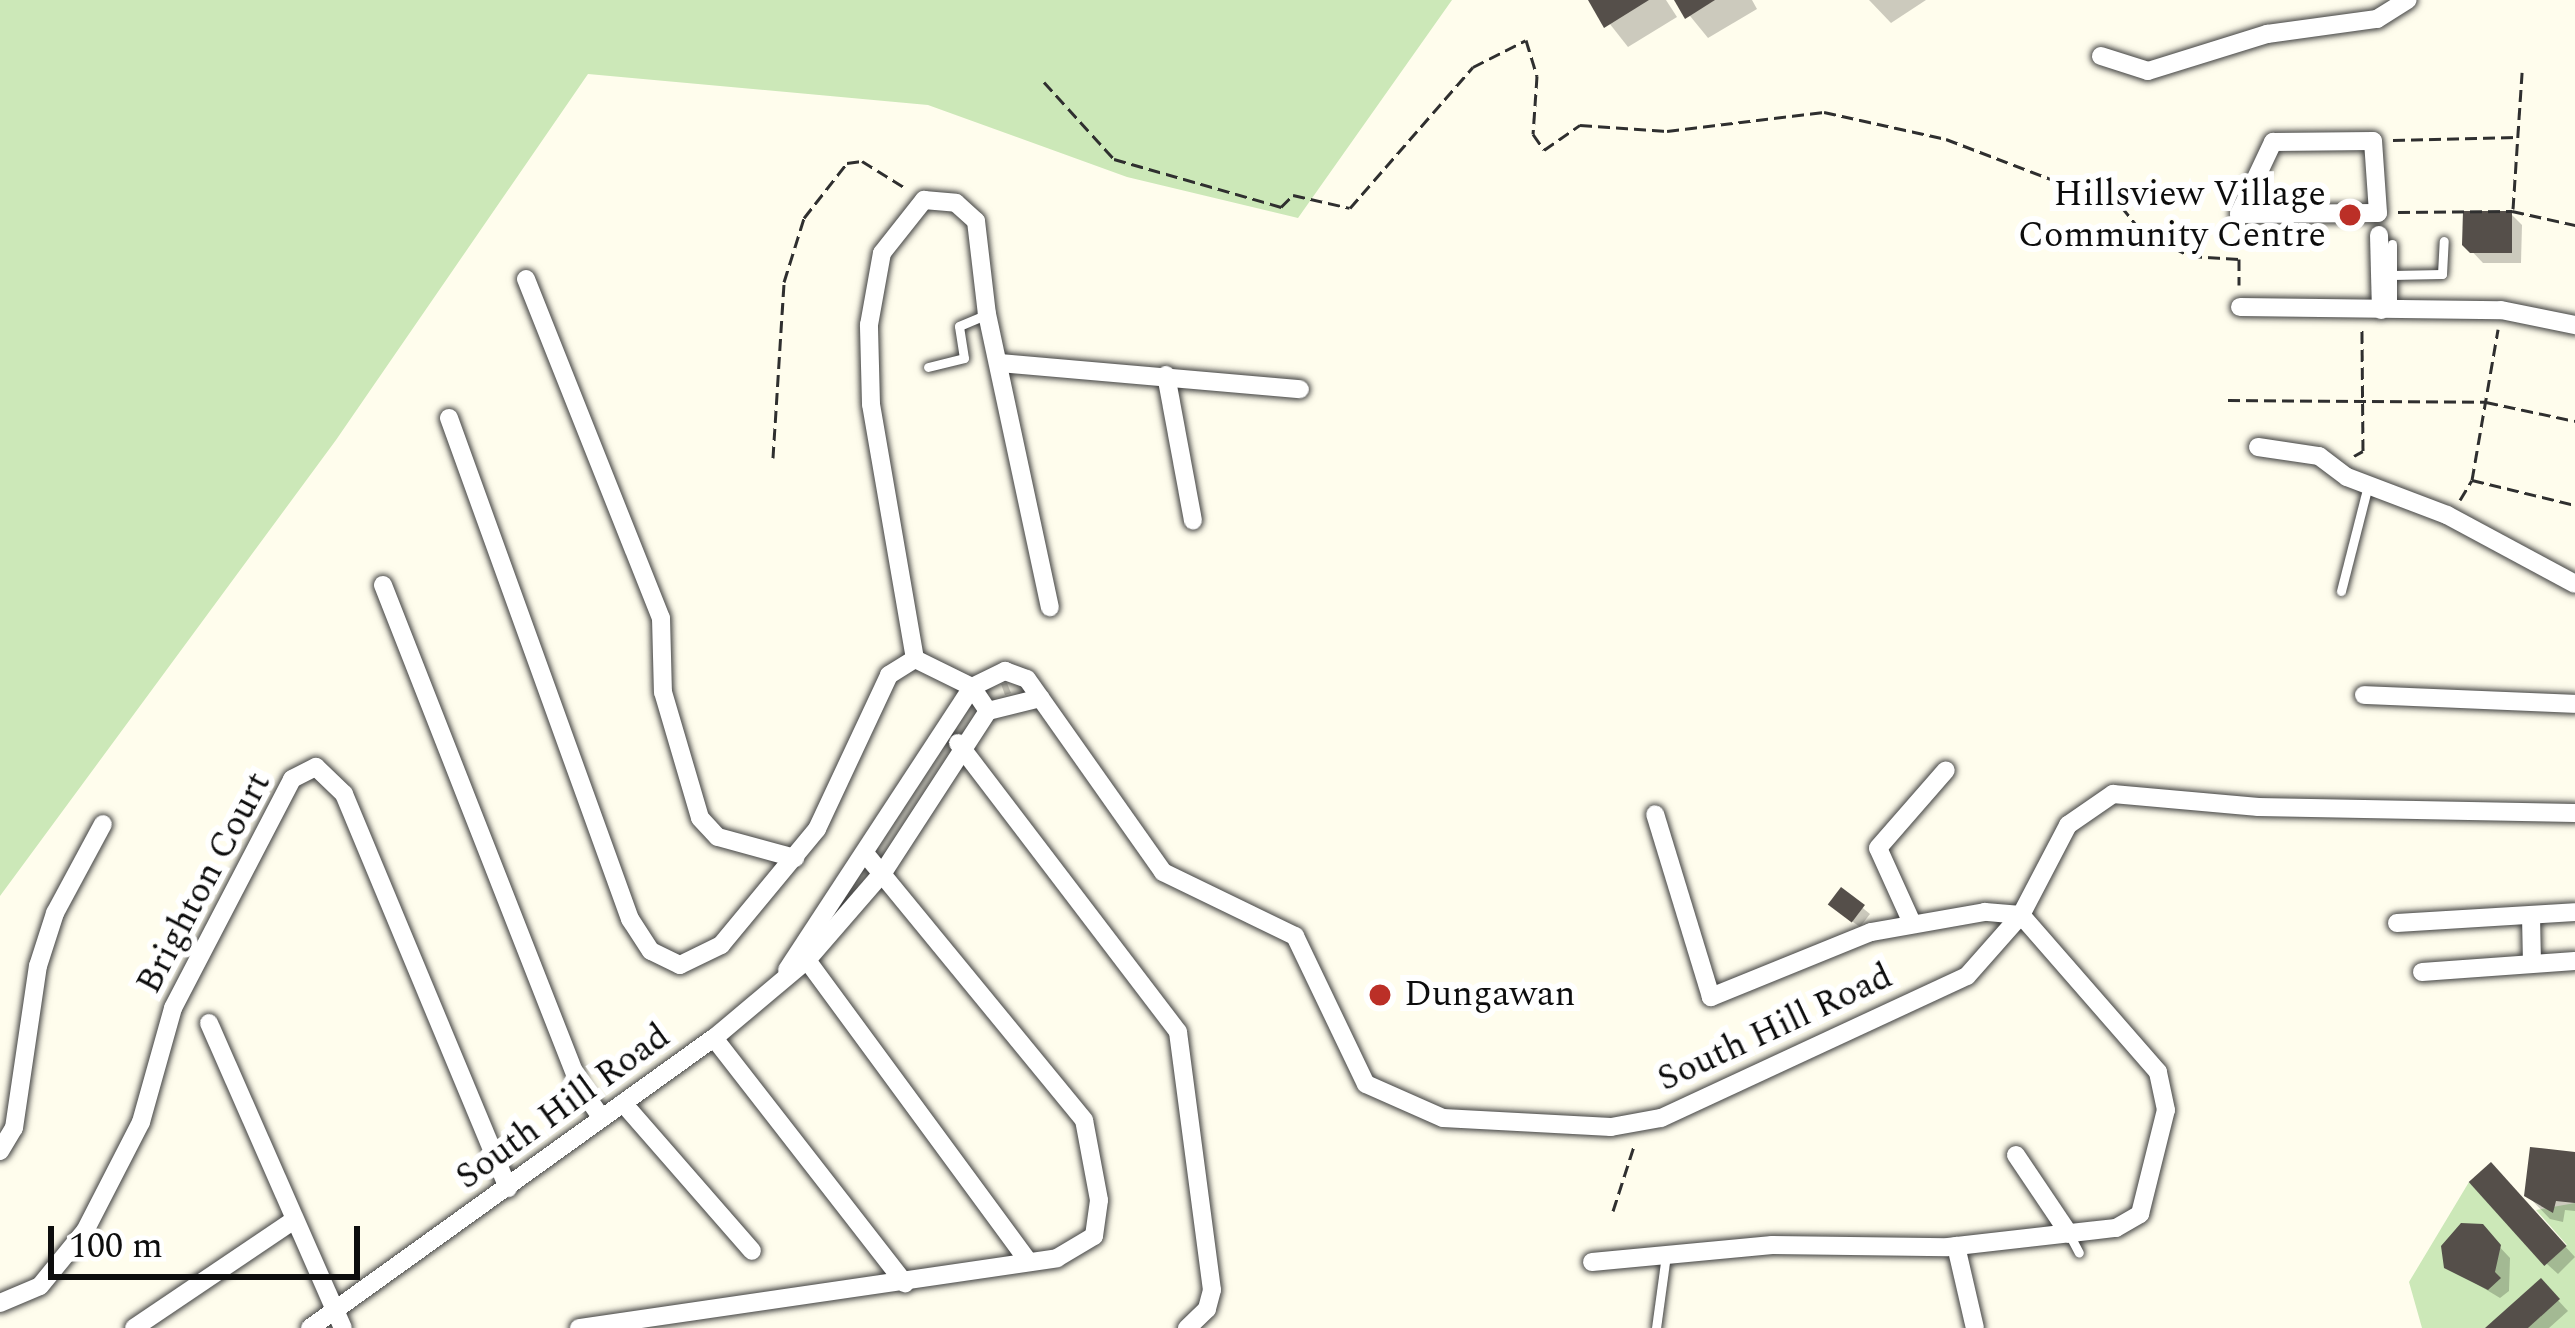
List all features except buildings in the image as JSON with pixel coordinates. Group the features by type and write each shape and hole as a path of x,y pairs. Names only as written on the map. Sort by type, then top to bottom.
{"street":[{"path":"2101,56 2148,71 2267,34 2377,19 2407,0"},
{"path":"2373,141 2378,213 2239,214 2272,142 2373,141"},
{"path":"915,658 871,404 869,325 882,254 924,200 956,203 976,220 987,314 1050,607"},
{"path":"2378,310 2385,240"},
{"path":"526,279 661,618 663,692 700,818 718,837 795,858"},
{"path":"2240,307 2501,310 2575,325"},
{"path":"1000,363 1300,389"},
{"path":"1166,375 1193,521"},
{"path":"449,418 630,919 651,951 680,965 721,945 817,829 890,675 915,658"},
{"path":"2258,447 2319,456 2368,485 2446,514 2575,584"},
{"path":"383,585 580,1087 602,1118"},
{"path":"915,658 972,687 988,712 1040,698 1017,673 972,687"},
{"name":"South Hill Road","path":"803,954 972,687"},
{"path":"2364,695 2575,704"},
{"name":"South Hill Road","path":"1040,698 1163,872 1295,936 1358,1074 1419,1113 1577,1126 1661,1118 1966,976 2021,915 2068,825 2097,799 2131,790 2258,806 2575,813"},
{"name":"South Hill Road","path":"310,1328 714,1038 884,871 988,712"},
{"path":"943,735 965,748 1178,1032 1212,1290 1207,1309 1187,1328"},
{"name":"Brighton Court","path":"0,1303 40,1286 85,1232 141,1122 172,1007 292,778 316,766 344,794 508,1188"},
{"path":"1912,923 1879,848 1946,770"},
{"path":"1592,1262 1772,1245 1956,1246 2116,1228 2140,1214 2166,1109 2158,1072 2021,915 1985,911 1912,923 1797,957 1711,997 1655,814"},
{"path":"0,1151 14,1128 38,966 55,914 104,824"},
{"path":"579,1328 1028,1262 1072,1254 1094,1237 1099,1200 1090,1132 884,871 868,857"},
{"path":"2397,923 2575,912"},
{"path":"2531,916 2532,962"},
{"path":"803,954 1028,1262"},
{"path":"2422,972 2575,962"},
{"path":"209,1023 343,1328"},
{"path":"714,1038 905,1283"},
{"path":"623,1103 752,1251"},
{"path":"2016,1155 2069,1234"},
{"path":"134,1328 294,1220"},
{"path":"1956,1246 1975,1328"}],"lane":[{"path":"2378,310 2392,275 2385,240"},
{"path":"2392,275 2442,274 2444,241"},
{"path":"928,367 964,358 959,326 987,314"},
{"path":"2341,591 2368,485"},
{"path":"2069,1234 2079,1253"},
{"path":"1656,1328 1666,1255"}],"path":[{"path":"1045,82 1114,159 1281,207 1293,195 1350,208 1473,67 1526,40 1537,76 1533,134 1544,150 1580,125 1667,131 1824,112 1946,139 2121,206 2141,231 2191,256 2239,259 2240,307"},
{"path":"2512,211 2522,72"},
{"path":"2373,141 2518,136"},
{"path":"773,458 784,282 804,218 847,163 875,167 924,200"},
{"path":"2378,213 2512,211 2575,225"},
{"path":"2347,469 2362,451 2363,401 2378,310"},
{"path":"2501,310 2472,480 2575,505"},
{"path":"2228,400 2486,402 2575,421"},
{"path":"1613,1211 1635,1144"}],"green space":[{"path":"0,0 1452,0 1298,218 1127,177 928,105 588,74 336,440 0,896"},
{"path":"2469,1182 2545,1265 2567,1245 2536,1210 2575,1203 2575,1328 2422,1328 2409,1282"}],"place":[{"name":"Hillsview Village Community Centre","path":"2350,215"},
{"name":"Dungawan","path":"1380,995"}]}
